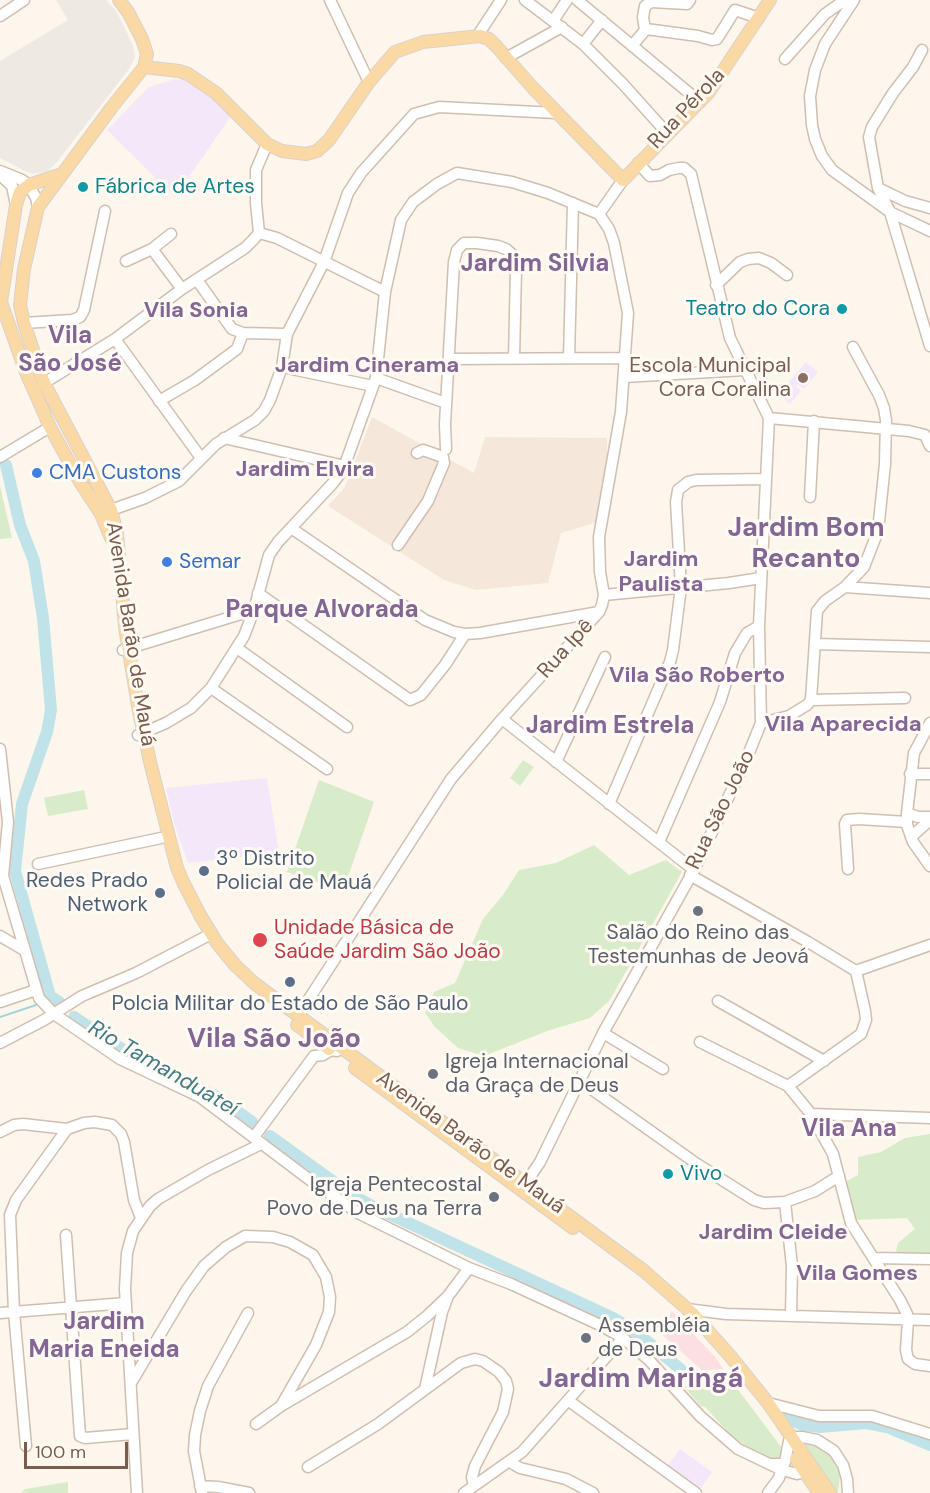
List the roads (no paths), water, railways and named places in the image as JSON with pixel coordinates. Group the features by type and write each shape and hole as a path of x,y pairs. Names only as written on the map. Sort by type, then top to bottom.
{"main road":[{"path":"38,207 144,67 147,54 142,39 119,0"},
{"name":"Rua Pérola","path":"623,180 700,102 722,75 770,0"},
{"path":"144,67 180,71 201,82 240,116 267,144 294,154 306,154 317,151 340,126 369,82 396,52 406,47 438,39 478,35 489,39 623,180"},
{"path":"16,205 20,192 29,185 62,174"},
{"name":"Avenida Barão de Mauá","path":"16,205 2,302 25,370 50,427 80,482 101,514 110,534 116,565 128,687 177,868 208,936 254,983 524,1187 673,1305 727,1364 830,1493"},
{"path":"13,222 17,219 21,208 27,206 31,210 33,228"},
{"name":"Avenida Barão de Mauá","path":"38,207 20,296 24,323 44,383 111,510 120,549 125,649"},
{"path":"80,482 89,480 92,474"},
{"name":"Avenida Barão de Mauá","path":"141,734 161,837 177,887 238,978 312,1037 524,1187 538,1192 644,1271 687,1309 768,1403 805,1472 819,1493"},
{"path":"267,1003 271,1002 287,1013 298,1016"}],"street":[{"path":"0,16 24,0"},
{"path":"330,0 369,82"},
{"path":"478,35 501,0"},
{"path":"525,0 583,44 667,133"},
{"path":"506,58 558,24 567,0"},
{"path":"577,0 700,102"},
{"path":"645,30 643,17 645,6 651,2 687,4 690,0"},
{"path":"785,58 825,14 845,0"},
{"path":"854,0 839,20 818,58 810,96 812,125 822,156 832,170 890,212 930,231"},
{"path":"632,46 646,29 717,39 734,5 759,18"},
{"path":"583,44 602,20"},
{"path":"922,50 872,127 869,137 878,188 890,212 930,346"},
{"path":"111,510 166,489 188,474 224,438 255,420 264,411 282,367 287,334 324,262 353,184 414,114 439,107 556,112"},
{"path":"44,383 115,339 182,289 245,248 258,233 256,170 267,144"},
{"name":"Rua São João","path":"524,1187 540,1162 603,1033 692,873 746,760 761,723 759,626 769,418 730,338 689,171 684,168 675,168 653,176 646,173 638,163"},
{"path":"0,173 22,180 29,185 38,207"},
{"path":"0,173 12,186 16,205"},
{"path":"141,734 192,708 211,688 244,636 254,610 269,555 333,483 345,466 375,382 380,323 400,220 413,202 449,176 457,173 512,182 549,193 599,214"},
{"name":"Rua Pérola","path":"599,214 623,180"},
{"path":"878,188 905,201 930,208"},
{"path":"569,358 573,203"},
{"path":"24,323 72,320 80,317 84,310 105,211"},
{"name":"Rua Ipê","path":"298,1016 451,779 599,612 604,595 600,573 599,537 617,442 628,312 609,229 599,214"},
{"path":"258,233 277,238 385,292"},
{"path":"126,261 152,249 171,234"},
{"path":"446,449 446,403 455,255 460,246 468,242 506,249 513,255 516,270 514,358"},
{"path":"152,249 182,289"},
{"path":"716,285 740,262 748,259 759,258 771,263 787,275"},
{"path":"197,280 232,329 243,333 287,334"},
{"path":"159,401 195,380 237,349 243,333"},
{"path":"115,339 201,459"},
{"path":"761,723 789,716 811,700 815,626 819,607 845,587 864,567 875,542 881,503 887,429 884,408 853,347"},
{"path":"449,359 625,358"},
{"path":"282,367 375,382 446,403"},
{"path":"624,376 745,370"},
{"path":"769,418 927,434 930,446"},
{"path":"810,497 814,421"},
{"path":"0,457 50,427"},
{"path":"224,438 345,466"},
{"path":"398,545 428,501 444,463 443,457 423,450 417,453"},
{"path":"609,804 670,662 676,634 681,587 676,502 678,490 688,482 696,480 766,479"},
{"path":"291,528 425,620 445,630 465,634 599,612"},
{"path":"604,595 761,578"},
{"path":"845,587 930,593"},
{"path":"258,593 410,700 421,695 445,665 465,634"},
{"path":"125,649 254,610"},
{"path":"659,842 720,702 735,653 747,633 759,626"},
{"path":"815,644 930,647"},
{"path":"237,648 347,727"},
{"path":"556,762 605,657"},
{"path":"211,688 327,769"},
{"path":"811,700 905,698"},
{"path":"502,719 659,842 692,873 856,971 865,1011 861,1034 788,1086"},
{"path":"930,723 914,753 907,818 911,837 930,866"},
{"path":"0,749 7,805 3,876 36,990 39,998 54,1014 120,1059 200,1096 341,1202 469,1268 511,1284 623,1338 665,1374 700,1416 745,1453 797,1474 805,1472"},
{"path":"910,774 930,774"},
{"path":"848,870 844,824 847,820 918,817 930,819"},
{"path":"911,837 930,819"},
{"path":"38,864 161,837"},
{"path":"0,936 24,950"},
{"path":"0,1043 82,996 136,973 208,936"},
{"path":"856,971 930,945"},
{"path":"0,1002 36,990"},
{"path":"718,1001 824,1061"},
{"path":"603,1033 663,1070"},
{"path":"137,1493 126,1303 127,1253 133,1231 150,1206 168,1192 258,1141 314,1056 312,1037"},
{"path":"700,1042 788,1086 811,1114 833,1154 851,1223 900,1300 908,1320 907,1356 911,1362 926,1366"},
{"path":"314,1056 331,1050 346,1052"},
{"path":"580,1081 697,1164 754,1200 764,1203 785,1202 815,1191 839,1176"},
{"path":"811,1114 930,1118"},
{"path":"0,1132 14,1125 23,1124 67,1129 95,1122 117,1128 124,1142 134,1200 141,1218"},
{"path":"26,1446 14,1312 9,1222 11,1209 16,1200 67,1129"},
{"name":"Rua São João","path":"538,1192 540,1162"},
{"path":"785,1202 792,1266 791,1315"},
{"path":"66,1235 79,1434 82,1438 133,1434"},
{"path":"131,1383 186,1291 204,1266 226,1246 245,1236 273,1237 290,1242 313,1255 326,1277 330,1297 329,1312 321,1335 281,1406"},
{"path":"873,1258 930,1259"},
{"path":"256,1424 281,1406 406,1332 448,1296 469,1268"},
{"path":"425,1389 442,1312 448,1296"},
{"path":"0,1313 126,1303"},
{"path":"687,1309 726,1314 930,1320"},
{"path":"248,1313 208,1386 195,1435 195,1451 201,1489 218,1486 249,1493"},
{"path":"464,1493 522,1452 623,1338"},
{"path":"308,1467 378,1424 461,1363 475,1359 491,1366 506,1381 508,1389 503,1412 475,1466 472,1477 474,1486"},
{"path":"569,1401 696,1493"},
{"path":"768,1403 819,1416 878,1417 930,1434"},
{"path":"768,1493 779,1478 787,1457 789,1442 802,1437 817,1440 834,1451 843,1465 848,1493"},
{"path":"510,1462 520,1468 567,1479 593,1493"}],"waterway":[{"name":"Rio Tamanduateí","path":"6,465 20,525 34,561 43,618 51,710 47,732 22,804 15,871 50,996 59,1002"},
{"path":"0,1017 36,1005"},
{"name":"Rio Tamanduateí","path":"74,1017 144,1064 214,1095 252,1122"},
{"name":"Rio Tamanduateí","path":"270,1136 352,1195 370,1205 615,1319 636,1332 685,1373"},
{"name":"Rio Tamanduateí","path":"788,1418 803,1425 820,1427 866,1423 887,1427 930,1445"}],"place":[{"name":"Fábrica de Artes","path":"83,187"},
{"name":"Teatro do Cora","path":"842,309"},
{"name":"Escola Municipal Cora Coralina","path":"803,378"},
{"name":"CMA Custons","path":"37,473"},
{"name":"Semar","path":"167,562"},
{"name":"3º Distrito Policial de Mauá","path":"204,871"},
{"name":"Redes Prado Network","path":"160,893"},
{"name":"Salão do Reino das Testemunhas de Jeová","path":"698,911"},
{"name":"Unidade Básica de Saúde Jardim São João","path":"260,940"},
{"name":"Polcia Militar do Estado de São Paulo","path":"290,982"},
{"name":"Igreja Internacional da Graça de Deus","path":"433,1074"},
{"name":"Vivo","path":"668,1174"},
{"name":"Igreja Pentecostal Povo de Deus na Terra","path":"494,1197"},
{"name":"Assembléia de Deus","path":"586,1338"}],"district":[{"name":"Jardim Silvia","path":"535,265"},
{"name":"Vila Sonia","path":"196,311"},
{"name":"Vila São José","path":"70,351"},
{"name":"Jardim Cinerama","path":"367,366"},
{"name":"Jardim Elvira","path":"305,470"},
{"name":"Jardim Bom Recanto","path":"806,544"},
{"name":"Jardim Paulista","path":"661,572"},
{"name":"Parque Alvorada","path":"322,611"},
{"name":"Vila São Roberto","path":"697,676"},
{"name":"Vila Aparecida","path":"843,725"},
{"name":"Jardim Estrela","path":"610,727"},
{"name":"Vila São João","path":"274,1040"},
{"name":"Vila Ana","path":"849,1130"},
{"name":"Jardim Cleide","path":"773,1233"},
{"name":"Vila Gomes","path":"857,1274"},
{"name":"Jardim Maria Eneida","path":"104,1337"},
{"name":"Jardim Maringá","path":"641,1380"}]}
